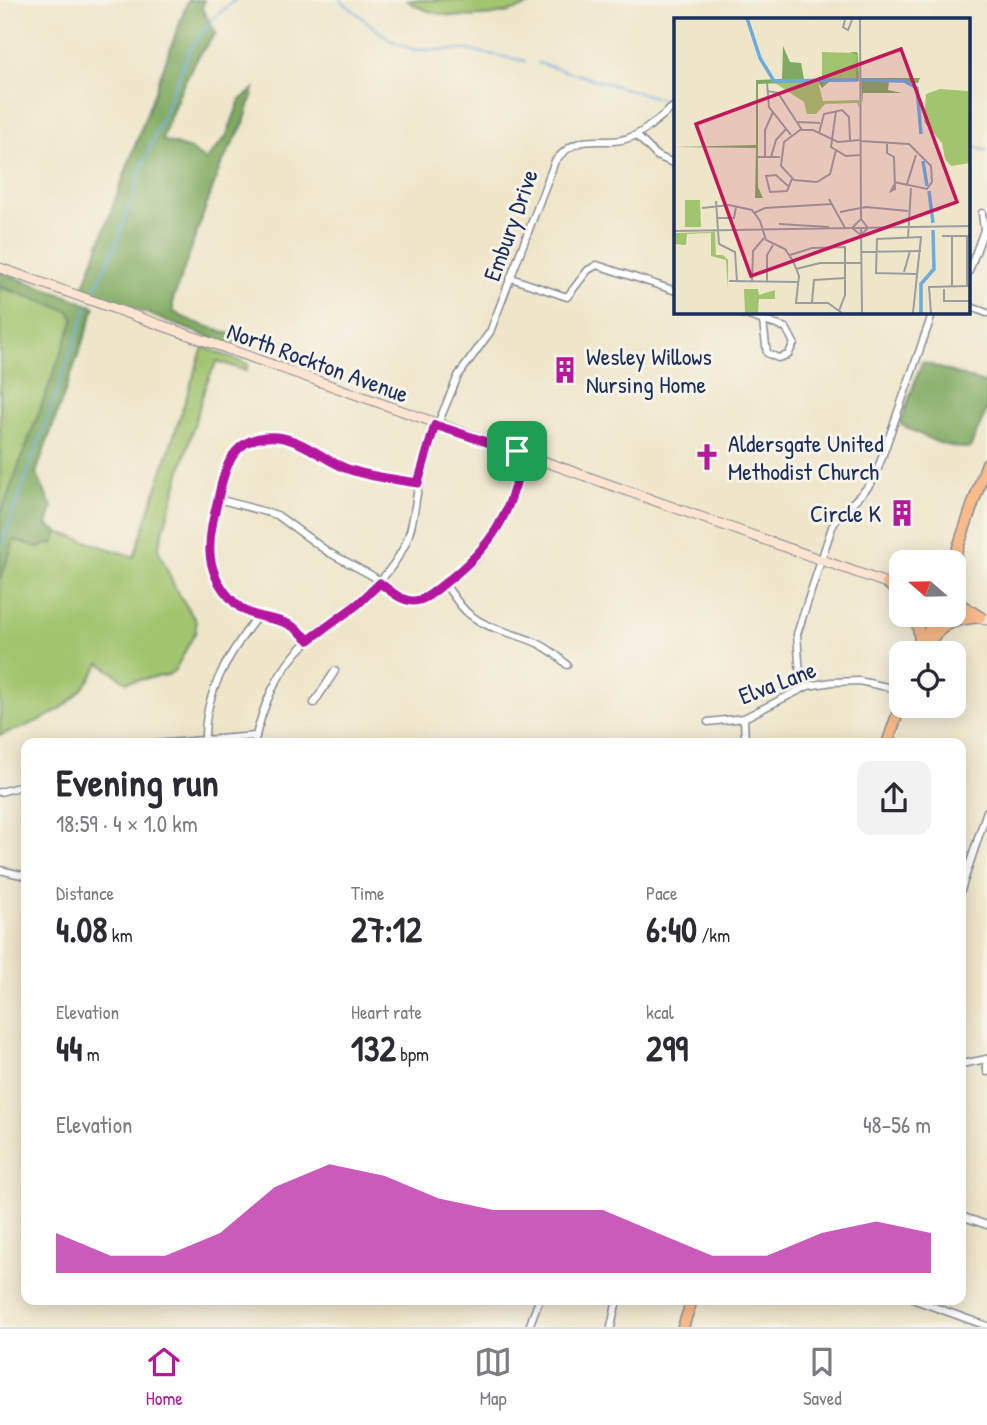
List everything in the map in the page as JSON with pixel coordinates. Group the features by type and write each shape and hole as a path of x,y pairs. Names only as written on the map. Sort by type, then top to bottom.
{"main road":[{"path":"957,550 987,463"},
{"path":"966,608 984,618"},
{"path":"930,641 945,624 954,620 984,618"},
{"path":"889,738 896,718"},
{"path":"683,1327 690,1305"}],"street":[{"name":"Embury Drive","path":"256,738 265,702 274,683 309,640 358,604 380,583 401,552 412,527 418,483 436,425 458,376 490,332 550,170 562,153 578,141 622,139 636,135 674,106"},
{"path":"636,135 657,156 674,163"},
{"path":"970,268 984,230 982,213"},
{"path":"511,278 567,297 588,270 601,265 674,290"},
{"name":"North Rockton Avenue","path":"0,268 887,583"},
{"path":"970,307 987,313"},
{"path":"801,689 797,634 822,559 838,516 868,489 878,470 933,313"},
{"path":"749,314 790,332 794,344 788,355 778,358 767,353 763,322"},
{"path":"309,640 284,622 256,618 229,598 214,574 209,548 209,528 223,472 236,450 266,437 289,439 343,467 368,476 418,483"},
{"path":"218,499 277,515 328,552 403,598 413,601 426,597 475,560 495,535 517,484 523,454"},
{"path":"444,583 468,613 485,624 543,644 567,665"},
{"path":"966,612 984,618"},
{"path":"205,738 205,724 224,664 256,618"},
{"path":"314,703 335,670"},
{"name":"Elva Lane","path":"708,722 744,718 771,707 801,689 850,681 889,688"},
{"path":"744,718 745,738"},
{"path":"0,792 21,786"},
{"path":"966,866 987,811"},
{"path":"0,870 21,875"},
{"path":"966,1063 987,1059 987,1072"},
{"path":"966,1218 987,1225"},
{"path":"529,1327 537,1305"},
{"path":"611,1327 616,1305"},
{"path":"929,1305 987,1326"}],"green space":[{"path":"188,0 204,0 202,9 216,33 190,70 162,140 190,149 206,160 226,137 240,100 254,89 244,123 220,167 173,300 173,311 180,315 242,338 229,345 83,289"},
{"path":"407,0 537,0 509,12 453,16 435,13"},
{"path":"0,272 81,301 7,512 0,509"},
{"path":"0,272 95,307 36,473 52,507 47,525 58,532 54,543 37,547 14,540 0,580 0,516 74,319 69,311 0,287"},
{"path":"203,347 248,364 246,371 217,361 206,384 158,549 175,588 196,621 196,631 175,670 168,675 126,682 100,663 70,702 32,724 0,735 0,580 14,540 54,543 58,532 134,557"},
{"path":"922,362 987,384 987,409 970,448 942,444 900,424"}],"waterway":[{"path":"92,296 118,240 140,172 189,51 212,19 235,0"},
{"path":"340,0 390,40 414,50 468,50 525,61"},
{"path":"538,63 664,100"},
{"path":"970,145 987,151"},
{"path":"0,549 88,306"}],"place":[{"name":"Wesley Willows Nursing Home","path":"565,370"},
{"name":"Aldersgate United Methodist Church","path":"707,457"},
{"name":"Circle K","path":"902,513"}],"route":[{"path":"435,425 517,451 523,454 517,484 495,535 475,560 426,597 413,601 403,598 380,583 358,604 309,640 284,622 256,618 239,607 229,598 214,574 209,548 209,528 223,472 236,450 250,443 266,437 289,439 343,467 368,476 418,483 435,425"}]}
